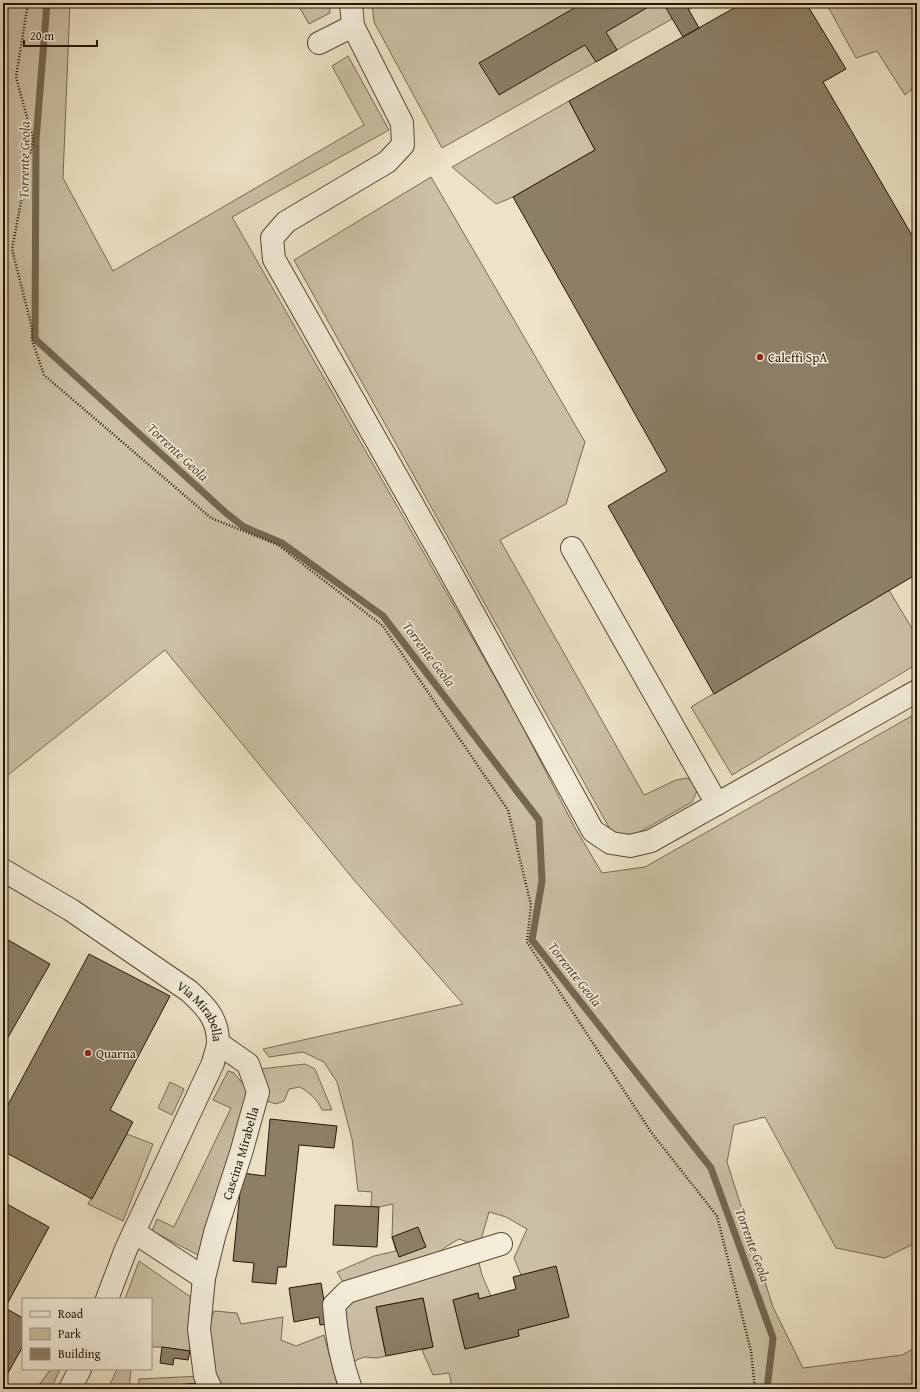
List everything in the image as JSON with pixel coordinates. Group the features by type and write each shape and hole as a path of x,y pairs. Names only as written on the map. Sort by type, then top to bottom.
{"street":[{"path":"351,3 353,26 402,123 403,145 387,162 286,222 272,238 274,259 445,562 593,831 611,844 630,846 651,841 917,691"},
{"path":"319,43 353,26"},
{"path":"572,548 717,804"},
{"name":"Via Mirabella","path":"3,870 71,910 189,991 206,1008 216,1024 218,1043 213,1063 134,1232 107,1298"},
{"name":"Cascina Mirabella","path":"211,1389 205,1376 199,1330 204,1278 215,1233 241,1153 258,1092 248,1064 218,1043"},
{"path":"134,1232 204,1278"},
{"path":"351,1389 342,1364 334,1306 347,1292 501,1244"},
{"path":"70,1389 80,1370"}],"path":[{"path":"28,3 16,76 33,139 12,249 32,328 32,340 44,375 211,518 278,545 383,626 508,810 531,905 527,942 651,1132 717,1216 751,1351 756,1389"}],"green space":[{"path":"3,3 70,3 63,178 113,271 364,125 332,66 348,56 389,130 232,217 517,716 574,826 602,873 645,867 917,713 917,1242 885,1258 836,1248 765,1117 734,1125 727,1162 773,1307 803,1368 902,1355 917,1347 917,1389 443,1389 452,1387 449,1373 433,1375 422,1350 433,1347 423,1298 376,1307 386,1356 377,1358 364,1357 352,1362 341,1314 356,1296 479,1263 482,1275 491,1296 479,1299 478,1293 453,1300 465,1349 519,1336 518,1330 568,1317 556,1267 521,1275 514,1258 527,1229 506,1217 489,1212 481,1240 473,1244 459,1239 444,1248 435,1257 344,1284 337,1272 374,1256 396,1251 392,1237 393,1204 379,1207 371,1206 372,1192 358,1191 352,1139 337,1082 324,1062 303,1052 269,1057 263,1049 463,1004 354,880 165,650 3,779"},
{"path":"297,3 329,3 330,13 309,24"},
{"path":"372,3 696,3 697,5 442,148 374,22"},
{"path":"826,3 917,3 917,85 905,95 877,51 856,58"},
{"path":"569,101 595,150 513,197 496,204 452,167"},
{"path":"431,177 585,442 566,504 500,540 644,795 676,780 687,778 699,787 692,802 629,838 611,831 294,260"},
{"path":"889,590 917,637 917,664 732,775 691,707"},
{"path":"305,1064 315,1069 332,1110 322,1110 313,1097 300,1087 289,1089 284,1101 276,1104 267,1101 260,1069"},
{"path":"228,1071 234,1073 248,1090 200,1256 152,1231 157,1219 174,1227 231,1108 213,1100"},
{"path":"170,1082 184,1089 172,1115 158,1108"},
{"path":"127,1134 153,1144 123,1221 88,1204"},
{"path":"139,1261 195,1300 190,1351 152,1347 152,1298 125,1298"},
{"path":"214,1311 237,1313 241,1324 283,1317 281,1340 296,1346 324,1335 338,1388 220,1389 212,1360 209,1340 209,1330"},
{"path":"50,1370 60,1370 51,1389 36,1389"},
{"path":"117,1370 131,1370 129,1389 108,1389"},
{"path":"201,1376 207,1389 138,1389 139,1379"}],"building":[{"path":"583,3 655,3 606,32 617,50 596,62 585,45 499,95 479,63"},
{"path":"663,3 685,3 699,28 683,37"},
{"name":"Caleffi SpA","path":"743,3 806,3 846,69 823,82 917,244 917,574 714,694 608,506 667,471 513,197 595,150 569,101"},
{"path":"3,937 50,964 3,1046"},
{"name":"Quarna","path":"89,954 170,996 110,1110 133,1122 92,1199 3,1151 3,1114"},
{"path":"270,1119 337,1126 334,1148 299,1145 286,1267 278,1267 276,1284 252,1282 254,1263 233,1261 242,1173 265,1176"},
{"path":"3,1202 49,1227 5,1308 22,1317 22,1348 3,1382"},
{"path":"335,1205 379,1207 377,1247 333,1245"},
{"path":"418,1227 426,1247 399,1257 392,1237"},
{"path":"556,1266 569,1317 518,1330 519,1336 465,1349 453,1300 478,1293 479,1299 516,1289 513,1277"},
{"path":"321,1283 328,1324 320,1325 319,1317 294,1322 289,1288"},
{"path":"423,1298 433,1347 386,1356 376,1307"},
{"path":"162,1347 190,1351 188,1360 174,1358 173,1365 160,1363"},
{"path":"200,1383 200,1389 149,1389 148,1387"}],"waterway":[{"name":"Torrente Geola","path":"47,3 36,140 35,339 226,513 244,527 282,543 383,616 539,820 542,881 532,940 711,1168 773,1338 767,1389"}],"place":[{"name":"Caleffi SpA","path":"760,357"},
{"name":"Quarna","path":"88,1053"}]}
